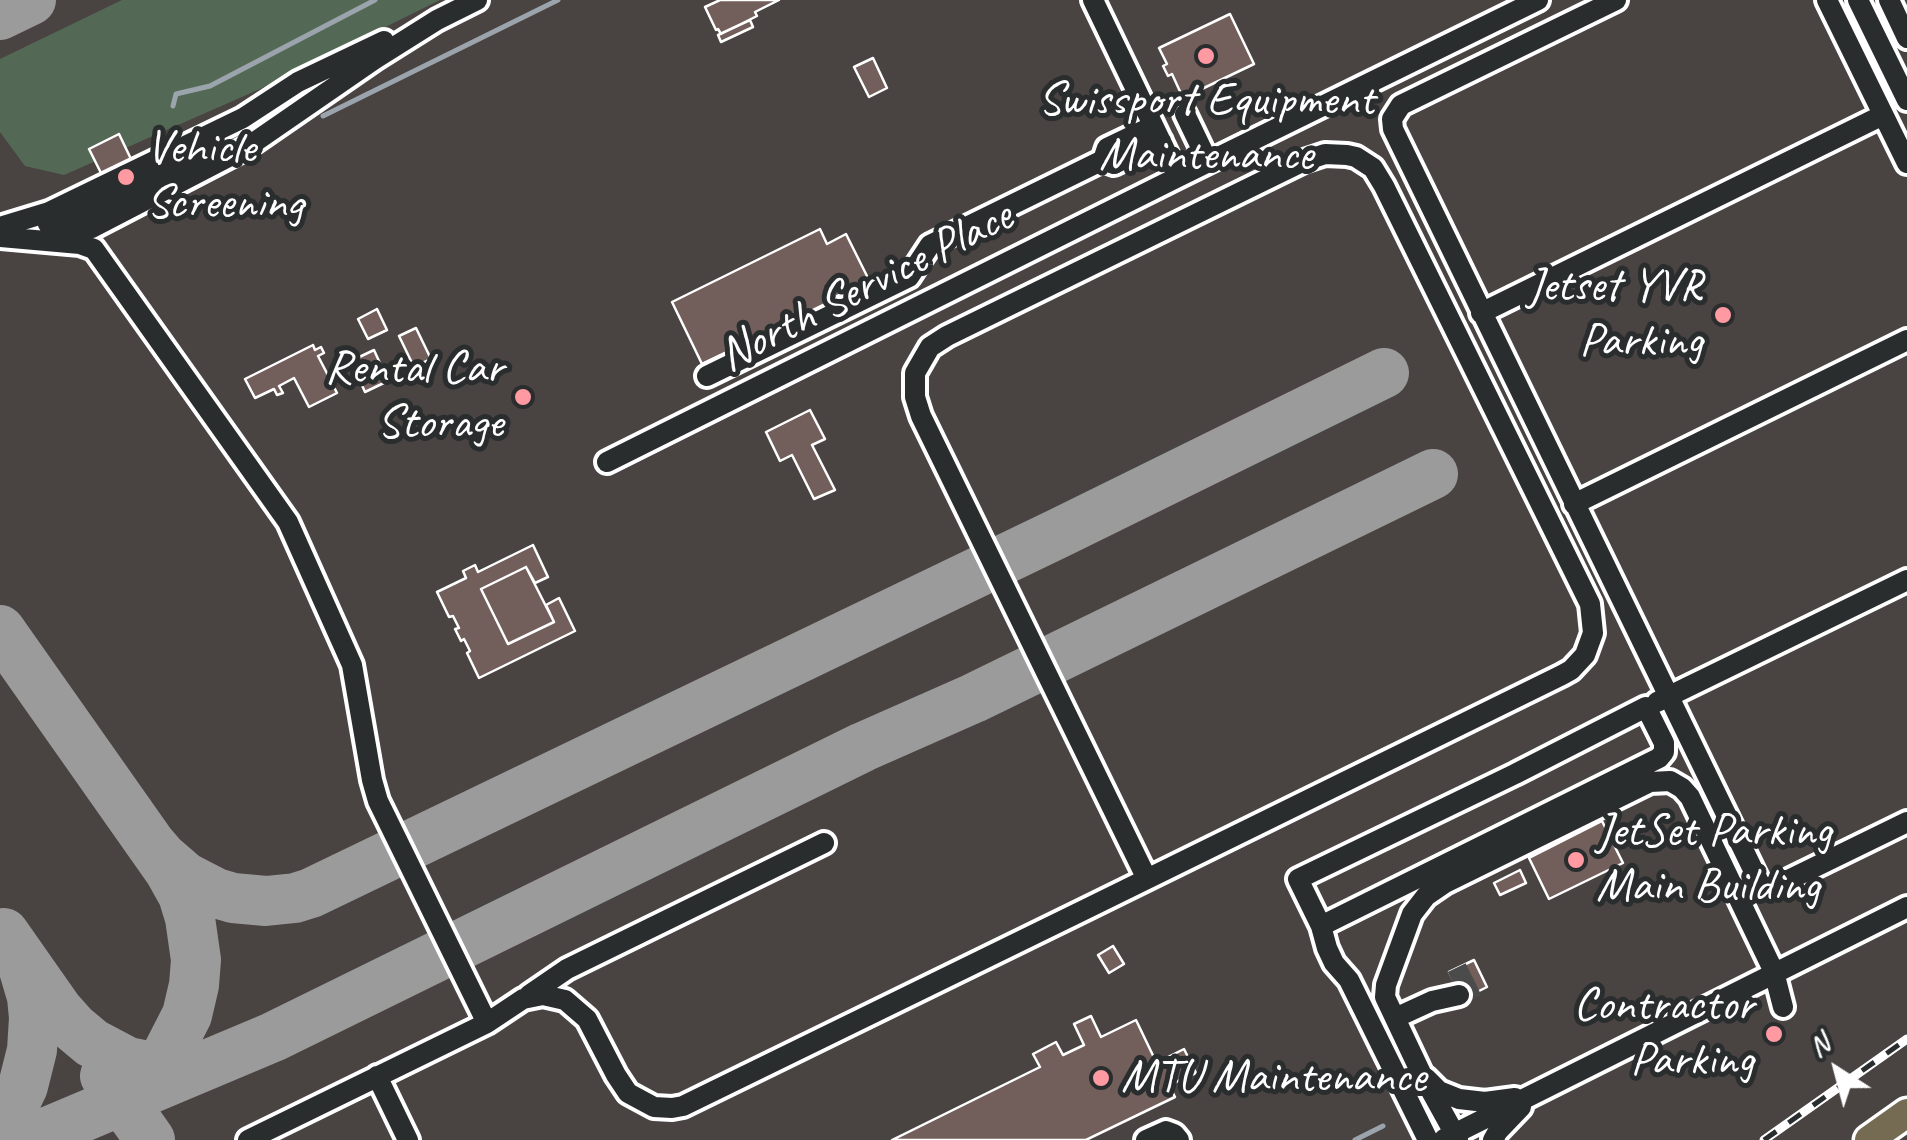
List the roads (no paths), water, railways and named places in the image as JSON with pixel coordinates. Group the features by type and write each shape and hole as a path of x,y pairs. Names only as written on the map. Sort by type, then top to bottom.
{"main road":[{"path":"1869,1140 1907,1113"}],"street":[{"path":"37,240 92,228 171,190 246,148 437,20 477,0"},
{"path":"1093,0 1178,176"},
{"name":"North Service Place","path":"607,462 1538,0"},
{"path":"1616,0 1402,105 1394,113 1393,129 1758,881 1766,888 1774,887 1907,822"},
{"path":"1827,0 1907,162"},
{"path":"1906,96 1861,6 1888,0 1907,38"},
{"path":"0,228 48,212 243,118 298,82 405,30 437,20"},
{"path":"1186,114 1208,162"},
{"path":"1481,313 1883,114"},
{"path":"707,376 909,277 930,245 1102,160 1114,164 1157,134"},
{"path":"523,999 543,995 574,1006 587,1018 628,1093 654,1107 672,1108 708,1094 1562,675 1580,662 1594,634 1590,604 1384,186 1373,168 1347,154 1325,154 1304,161 947,336 930,348 915,373 914,397 921,416 1148,878"},
{"path":"0,237 80,244 94,249 288,522 352,665 378,801 487,1022"},
{"path":"1574,504 1907,340"},
{"path":"1428,1140 1349,980 1345,957 1338,943 1321,926 1298,879 1907,580"},
{"path":"1321,926 1659,758 1664,743 1646,707"},
{"path":"1783,1006 1774,972 1690,797 1670,781 1650,782 1433,890 1412,914 1386,985 1385,998 1452,1138 1774,972 1907,907"},
{"path":"1690,797 1712,786"},
{"path":"248,1140 487,1022 567,969 819,846"},
{"path":"1394,1018 1456,988"},
{"path":"1421,1073 1440,1090 1471,1101 1532,1096"},
{"path":"378,1076 408,1140"},
{"path":"1494,1140 1532,1096"},
{"path":"288,1140 300,1120 320,1105"},
{"path":"1146,1140 1166,1132 1179,1140"}],"waterway":[{"path":"173,106 176,94 210,86 375,0"},
{"path":"323,116 558,0"},
{"path":"1355,1140 1383,1126"}],"tunnel":[{"path":"1452,981 1479,968"},
{"path":"1459,995 1486,982"}],"railway":[{"path":"1764,1140 1907,1039"}],"place":[{"name":"Swissport Equipment Maintenance","path":"1206,56"},
{"name":"Vehicle Screening","path":"126,177"},
{"name":"Jetset YVR Parking","path":"1723,315"},
{"name":"Rental Car Storage","path":"523,397"},
{"name":"JetSet Parking Main Building","path":"1576,860"},
{"name":"Contractor Parking","path":"1774,1034"},
{"name":"MTU Maintenance","path":"1101,1078"}]}
